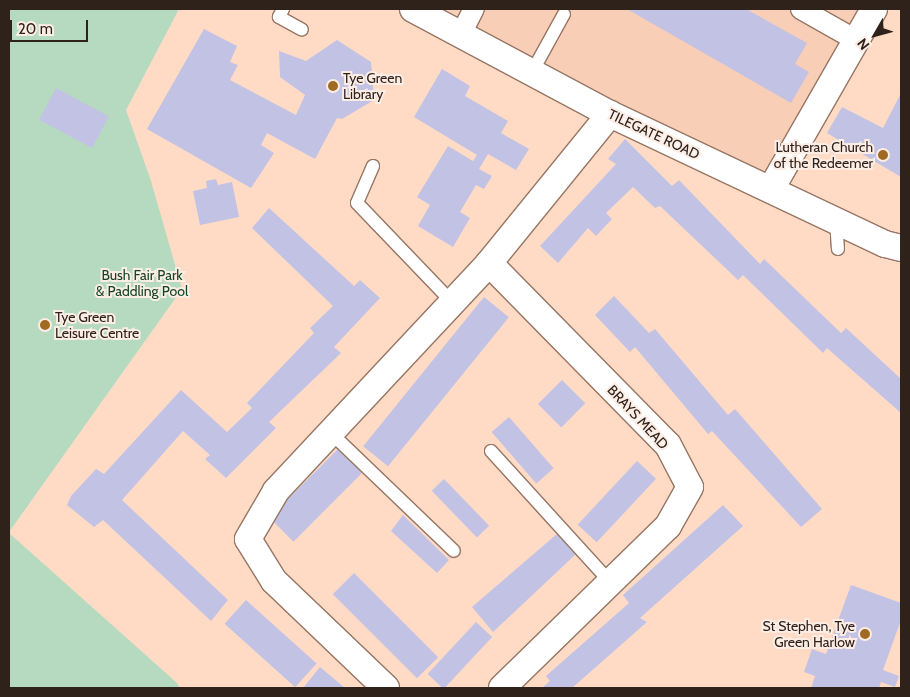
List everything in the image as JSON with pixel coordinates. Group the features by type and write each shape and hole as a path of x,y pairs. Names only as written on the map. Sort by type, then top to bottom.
{"street":[{"name":"TILEGATE ROAD","path":"413,9 610,114 885,244 901,248"},
{"path":"461,34 474,9"},
{"path":"801,9 856,40"},
{"path":"771,189 874,9"},
{"path":"386,688 274,582 248,539 276,491 489,263 610,114"},
{"name":"BRAYS MEAD","path":"489,263 668,445 690,487 668,526 502,688"}],"lane":[{"path":"283,9 279,18 302,30"},
{"path":"532,72 564,14"},
{"path":"373,166 357,203 452,302"},
{"path":"836,221 838,249"},
{"path":"331,433 454,551"},
{"path":"491,451 610,582"}],"shaded area":[{"path":"446,9 859,9 765,175 608,101"}],"green space":[{"name":"Tye Green Leisure Centre","path":"9,9 179,9 126,110 151,181 182,289 9,532"},
{"path":"9,533 176,682 180,688 9,688"}],"building":[{"path":"627,9 746,9 807,43 795,64 809,72 791,103"},
{"path":"204,29 237,46 230,62 238,65 230,80 296,115 305,95 280,77 279,51 306,61 337,40 371,62 374,100 342,119 337,118 315,159 267,133 261,145 274,153 251,188 147,129"},
{"path":"442,69 470,86 465,96 508,121 501,133 529,149 516,170 488,154 479,169 492,176 484,189 476,185 460,212 470,218 453,247 418,226 430,205 417,197 448,146 473,161 477,155 414,117"},
{"path":"56,88 109,116 92,148 39,120"},
{"name":"Lutheran Church of the Redeemer","path":"901,93 901,177 827,133 842,107 883,128"},
{"path":"625,139 672,186 679,180 760,264 764,259 841,333 846,328 901,379 901,413 827,348 823,353 743,275 738,280 660,206 655,208 633,187 606,213 612,219 596,236 588,228 558,263 540,246 616,164 608,159"},
{"path":"216,179 218,185 232,182 239,217 200,225 193,191 207,188 206,181"},
{"path":"269,208 354,286 360,280 380,298 334,347 341,353 269,422 276,428 226,478 205,459 210,455 183,431 122,500 228,600 211,621 103,520 94,527 67,505 71,496 96,469 104,474 181,390 227,432 252,408 247,403 314,333 310,328 333,306 252,228"},
{"path":"614,296 649,333 655,329 728,415 735,409 822,509 801,527 712,431 708,434 635,347 630,352 595,315"},
{"path":"484,297 509,317 388,466 363,446"},
{"path":"562,380 585,403 561,427 538,404"},
{"path":"509,417 554,468 536,483 492,432"},
{"path":"338,449 362,473 293,542 269,518"},
{"path":"637,461 656,479 597,542 578,525"},
{"path":"444,479 489,526 477,538 432,491"},
{"path":"723,505 743,526 640,618 647,622 572,688 542,688 550,681 546,676 629,603 623,595"},
{"path":"403,515 449,560 437,573 391,531"},
{"path":"558,533 577,553 493,632 472,607"},
{"path":"354,573 438,657 417,678 333,594"},
{"name":"St Stephen, Tye Green Harlow","path":"851,585 901,603 901,620 883,670 899,676 895,687 881,682 879,688 811,688 815,676 804,672 812,649 826,654"},
{"path":"246,600 317,664 295,687 225,624"},
{"path":"476,622 492,637 445,688 428,674"},
{"path":"320,667 345,688 303,688"}],"place":[{"name":"Tye Green Library","path":"333,86"},
{"name":"Lutheran Church of the Redeemer","path":"883,155"},
{"name":"Tye Green Leisure Centre","path":"45,325"},
{"name":"St Stephen, Tye Green Harlow","path":"865,634"}],"park label":[{"name":"Bush Fair Park & Paddling Pool","path":"142,284"}]}
